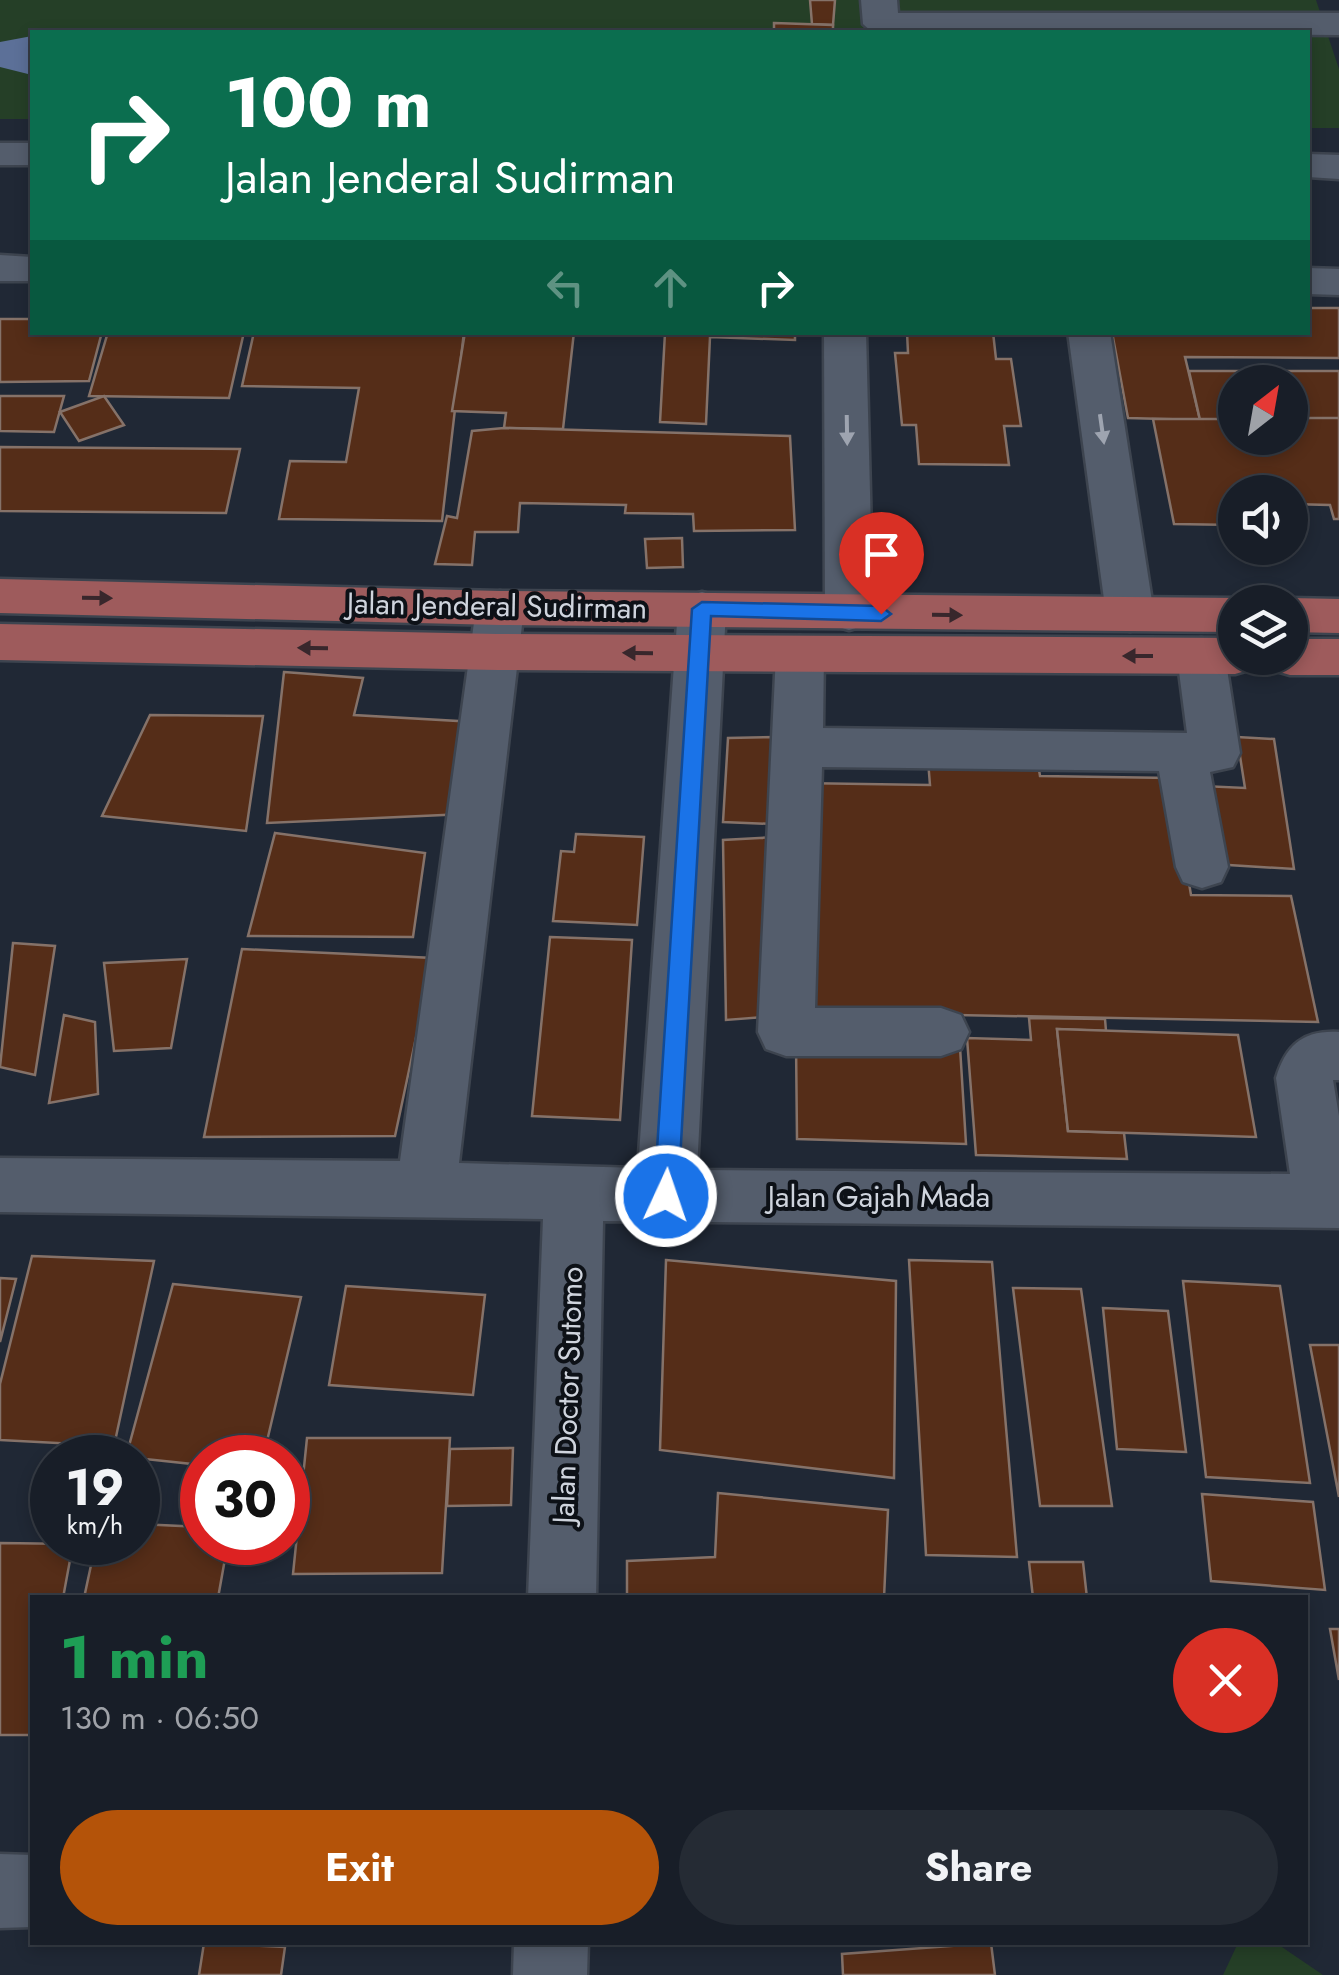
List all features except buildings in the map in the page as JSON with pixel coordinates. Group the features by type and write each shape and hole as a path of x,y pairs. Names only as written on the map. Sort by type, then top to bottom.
{"main road":[{"name":"Jalan Jenderal Sudirman","path":"0,596 498,630"},
{"name":"Jalan Jenderal Sudirman","path":"0,642 498,630 699,631 849,613 1218,615"},
{"name":"Jalan Jenderal Sudirman","path":"699,631 800,654 1218,656"}],"street":[{"path":"879,0 880,24 1106,28 1217,23 1339,24"},
{"path":"0,154 30,154"},
{"path":"1310,166 1339,166"},
{"path":"1310,203 1339,204"},
{"path":"1310,281 1339,282"},
{"path":"845,335 849,613"},
{"path":"1089,335 1130,614"},
{"path":"426,1188 498,630"},
{"path":"666,1196 699,631"},
{"path":"800,654 786,1032 941,1032"},
{"path":"797,747 1215,753 1218,656"},
{"path":"1181,752 1202,866"},
{"path":"1332,1200 1304,1078 1308,1065 1320,1055 1339,1056"},
{"name":"Jalan Gajah Mada","path":"0,1185 426,1188 666,1196 1332,1200"},
{"name":"Jalan Doctor Sutomo","path":"562,1595 574,1193"},
{"path":"0,1891 30,1891"},
{"path":"550,1975 551,1945"}],"green space":[{"path":"0,0 1316,0 1339,69 1339,128 1310,128 1310,30 30,30 30,119 0,119"},
{"path":"1237,1945 1279,1945 1323,1975 1223,1975"}],"water":[{"path":"30,36 30,74 0,67 0,42"}],"route":[{"path":"666,1196 696,654 702,609 881,614"}]}
